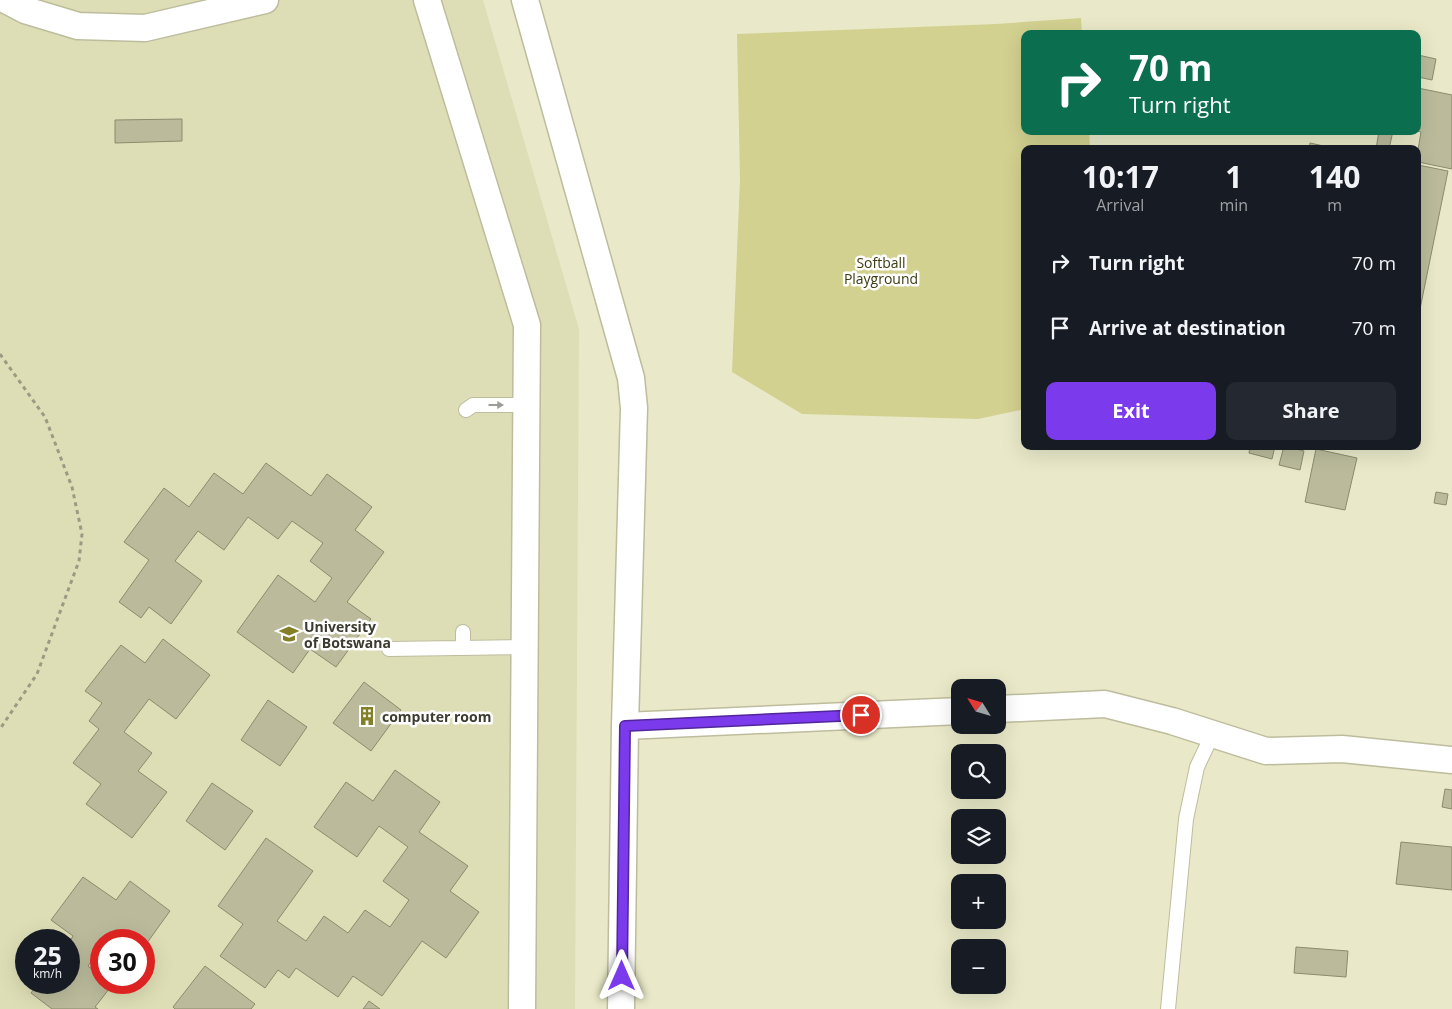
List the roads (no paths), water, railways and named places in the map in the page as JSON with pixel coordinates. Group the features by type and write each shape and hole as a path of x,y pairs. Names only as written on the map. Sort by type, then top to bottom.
{"street":[{"path":"6,0 25,10 78,26 145,28 265,0"},
{"path":"427,0 527,325 522,1009"},
{"path":"524,0 631,378 634,408 625,726 622,1009"},
{"path":"1006,709 1105,704 1172,720 1266,751 1342,749 1452,760"},
{"path":"625,726 951,711"}],"lane":[{"path":"466,410 473,405 526,404"},
{"path":"463,632 463,648"},
{"path":"389,649 524,647"},
{"path":"1168,1009 1186,819 1197,767 1212,733"}],"place":[{"name":"University of Botswana","path":"289,634"},
{"name":"computer room","path":"367,716"}],"park label":[{"name":"Softball Playground","path":"881,270"}]}
